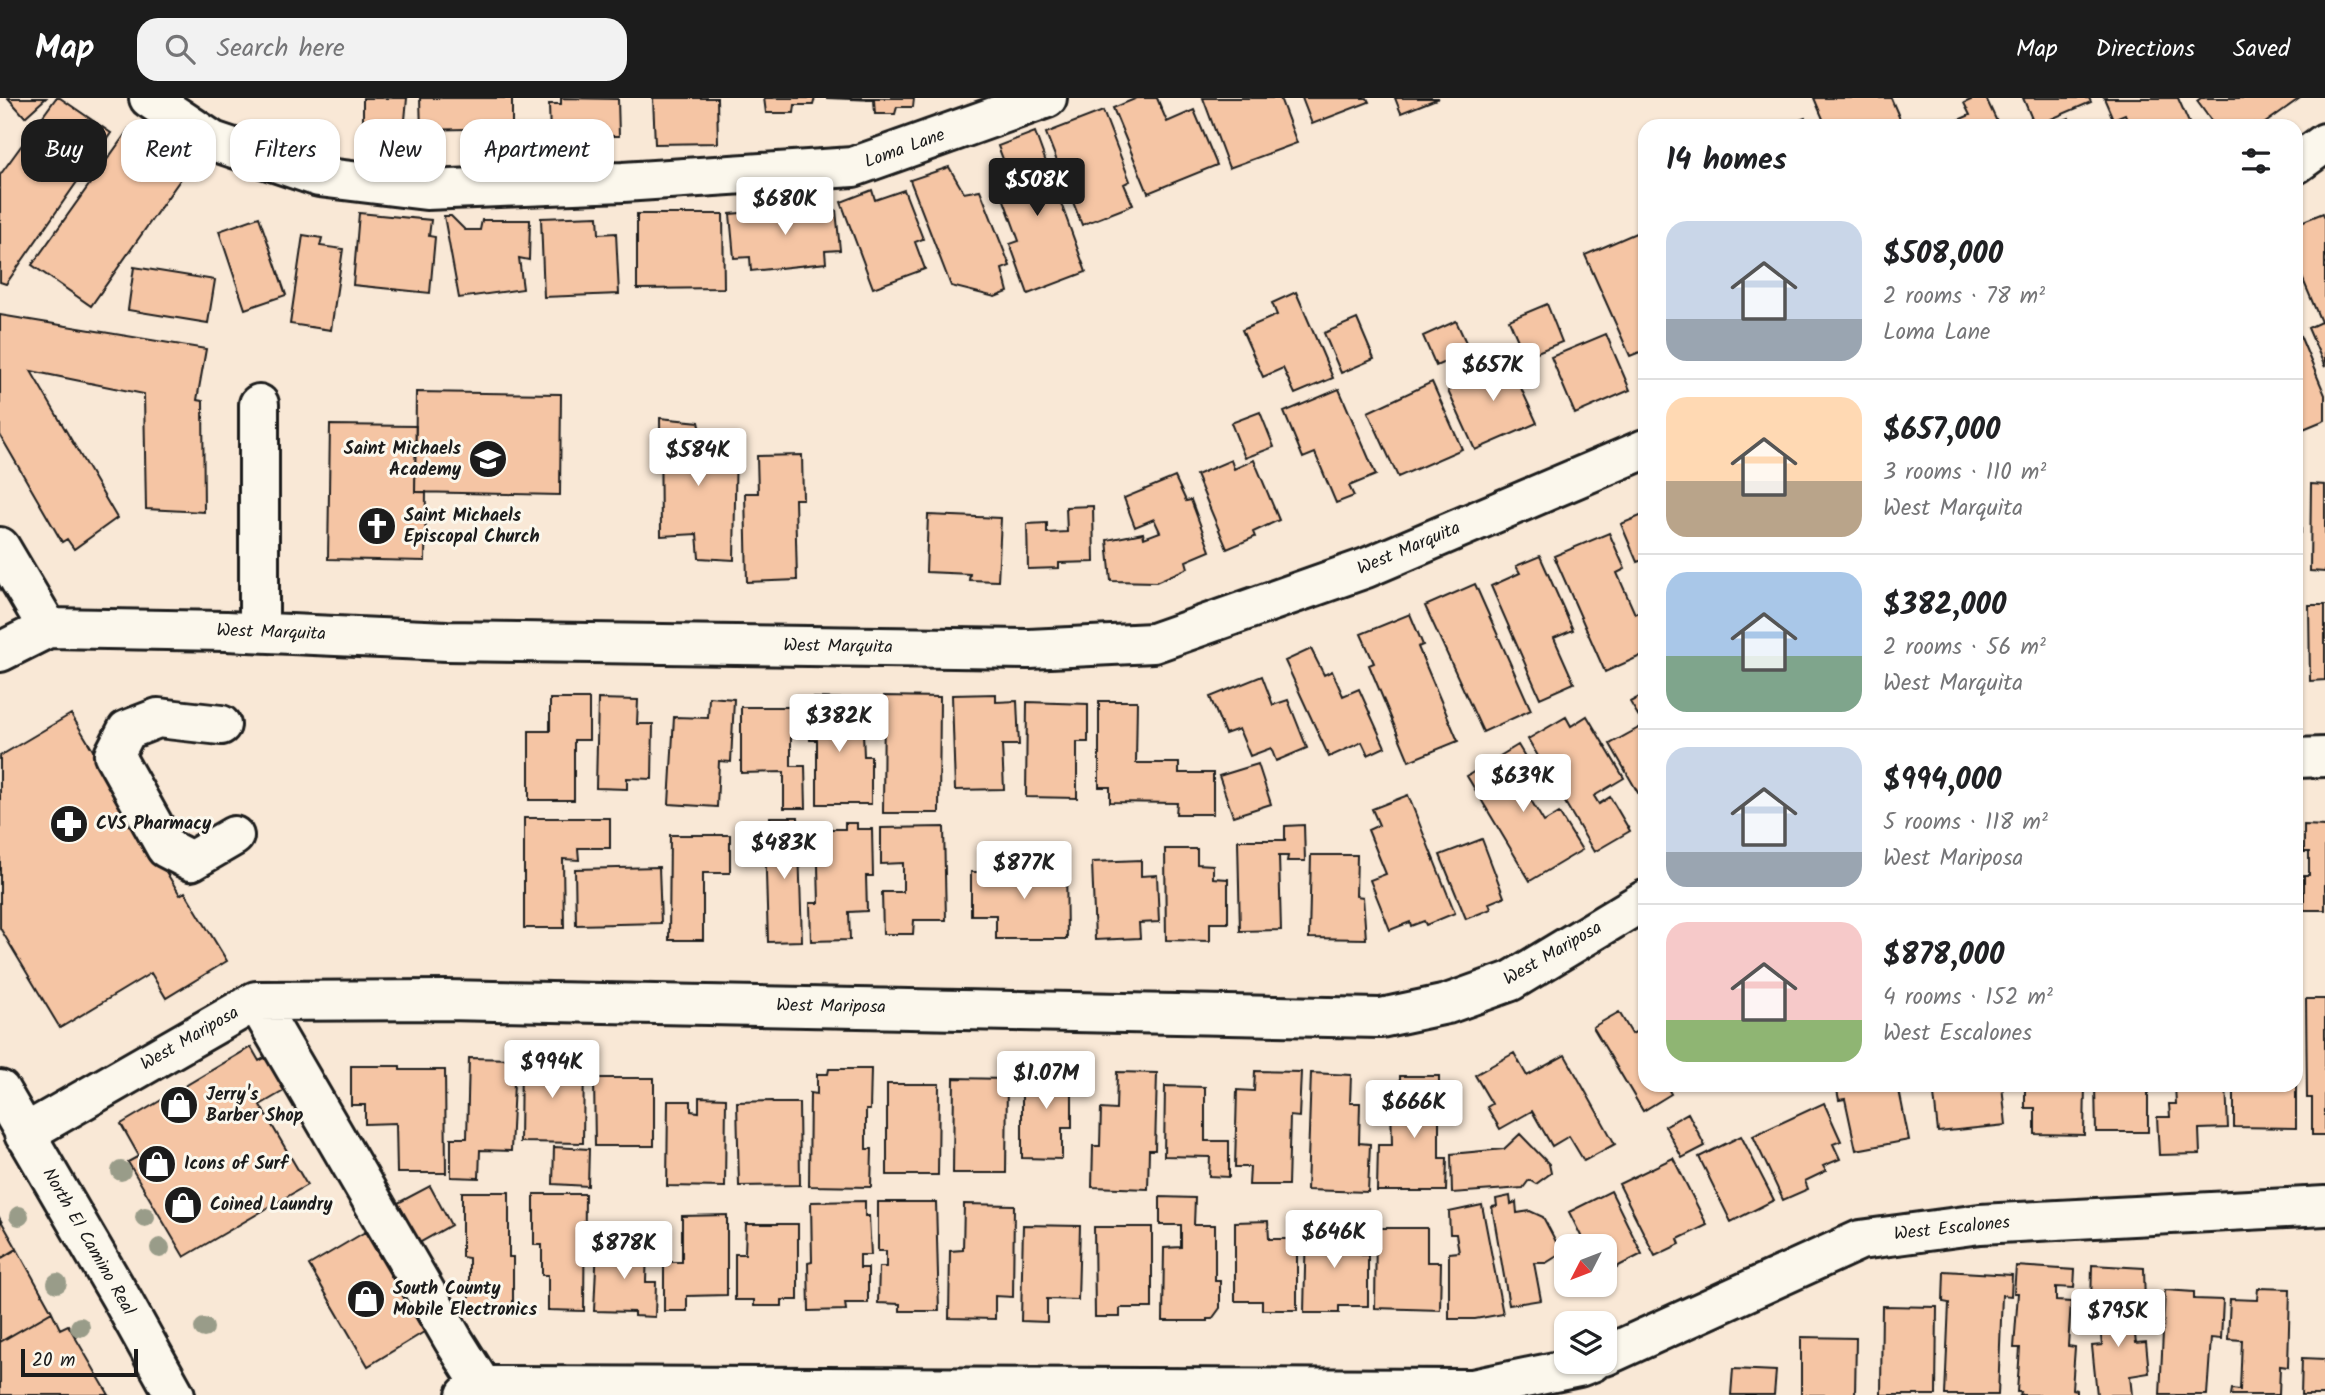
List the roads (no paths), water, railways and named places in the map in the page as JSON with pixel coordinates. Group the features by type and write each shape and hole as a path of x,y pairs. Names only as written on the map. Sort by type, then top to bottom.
{"street":[{"name":"Loma Lane","path":"149,98 213,141 319,177 426,190 623,182 853,167 1046,98"},
{"path":"2303,159 2325,143"},
{"path":"259,404 260,632"},
{"name":"West Marquita","path":"0,652 48,628 260,632 447,641 1029,649 1153,643 1366,568 1638,452"},
{"path":"0,547 48,628"},
{"path":"221,725 158,718 127,730 114,755 166,848 191,861 234,836"},
{"path":"2303,758 2325,757"},
{"name":"West Mariposa","path":"24,1134 256,1001 446,1000 1381,1018 1447,1004 1511,981 1638,904"},
{"path":"256,1001 479,1392 1472,1389 1554,1372"},
{"name":"North El Camino Real","path":"0,1090 175,1395"},
{"name":"West Escalones","path":"1617,1351 1860,1240 1980,1224 2325,1206"}],"place":[{"name":"Saint Michaels Academy","path":"488,459"},
{"name":"Saint Michaels Episcopal Church","path":"377,526"},
{"name":"CVS Pharmacy","path":"69,824"},
{"name":"Jerry's Barber Shop","path":"179,1105"},
{"name":"Icons of Surf","path":"157,1164"},
{"name":"Coined Laundry","path":"183,1205"},
{"name":"South County Mobile Electronics","path":"366,1299"}]}
